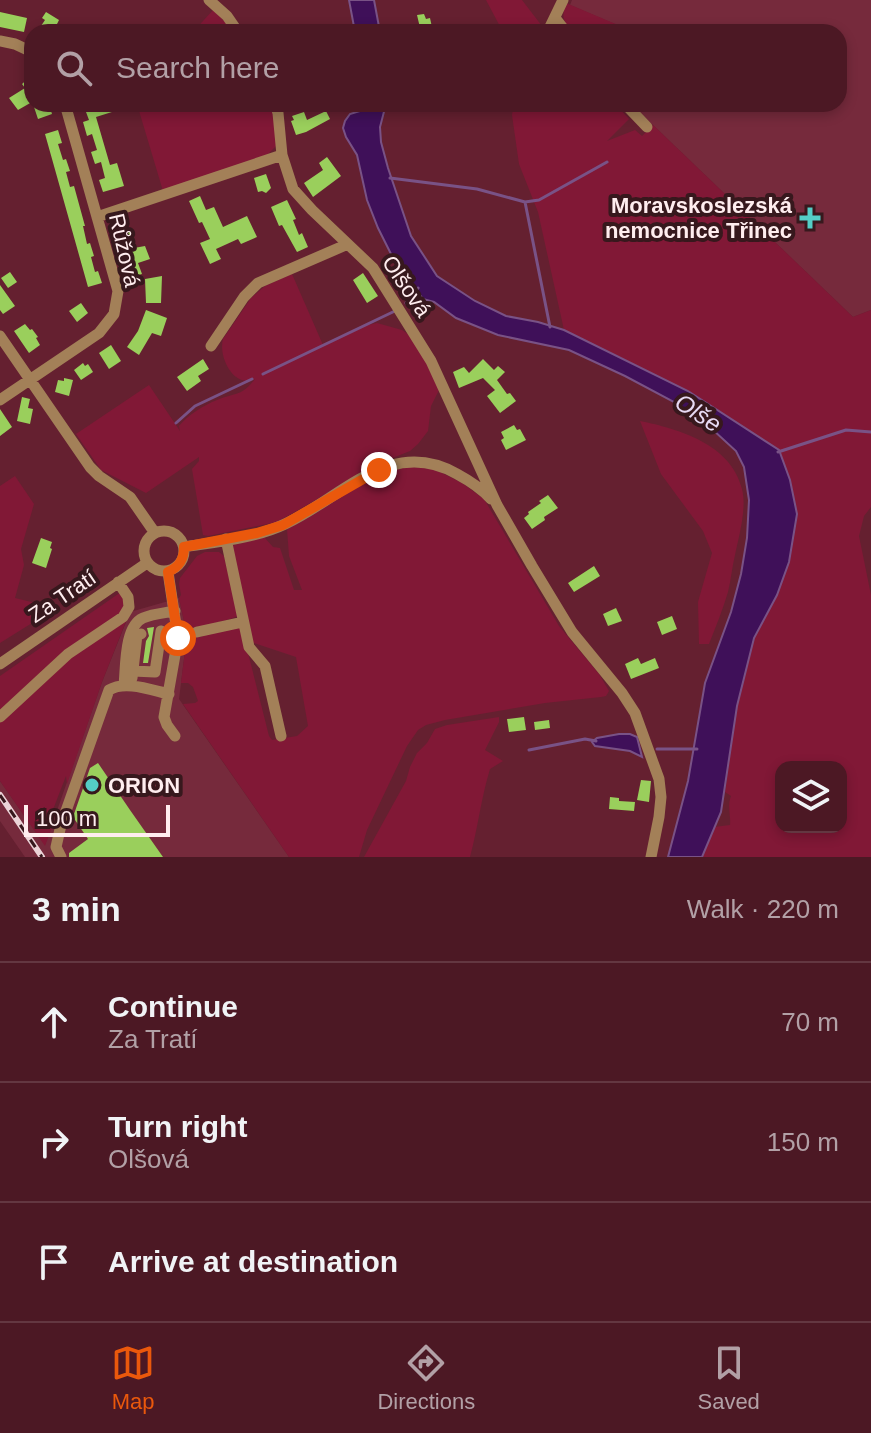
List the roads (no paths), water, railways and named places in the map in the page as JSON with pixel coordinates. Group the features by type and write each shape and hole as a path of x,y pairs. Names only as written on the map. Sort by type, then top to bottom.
{"street":[{"path":"209,0 232,24"},
{"path":"555,24 552,22 563,0"},
{"path":"0,41 24,48"},
{"name":"Růžová","path":"0,400 99,333 114,314 118,291 67,112"},
{"name":"Olšová","path":"278,112 282,155 293,189 373,268 431,361 497,505 572,632 622,693 642,728 659,779 661,797 651,857"},
{"path":"633,112 647,127"},
{"path":"97,217 282,155"},
{"path":"211,346 244,297 258,283 348,244"},
{"path":"0,336 90,467 130,497 155,533"},
{"name":"Olšová","path":"184,547 283,525 367,475 394,463 407,461 445,467 481,488 497,505"},
{"path":"162,531 176,535 184,547 182,560 168,572 152,569 143,555 148,538 162,531"},
{"path":"226,539 249,647 265,666 281,736"},
{"name":"Za Tratí","path":"0,664 147,563"},
{"path":"168,572 178,647 164,717 175,736"},
{"path":"0,717 68,654 123,617 129,607 128,597 118,582"},
{"path":"128,686 127,645 134,625 141,619 175,611"},
{"path":"197,632 243,622"},
{"path":"133,671 155,672 159,631 178,629"},
{"path":"128,686 137,635 141,634"},
{"path":"136,648 159,651"},
{"path":"61,857 57,851 57,839 107,694 116,686 128,686 169,694"}],"water":[{"path":"349,0 374,0 378,24 354,24"},
{"name":"Olše","path":"384,112 380,127 381,142 388,168 411,236 437,276 475,301 506,316 564,330 688,391 779,450 790,480 797,514 789,562 777,595 754,638 737,706 721,812 702,857 668,857 688,781 705,683 731,612 741,574 749,500 744,467 736,451 712,429 676,403 625,376 569,350 498,335 456,318 434,302 423,299 392,256 378,228 367,200 357,155 343,128 350,114"},
{"path":"619,734 637,737 642,757 630,751 595,746 592,742 597,738"}],"waterway":[{"path":"525,202 539,200 607,162"},
{"path":"390,178 477,189 525,202 550,327"},
{"path":"406,303 418,288"},
{"path":"263,374 397,310"},
{"path":"176,423 195,406 252,379"},
{"path":"778,452 846,430 871,432"},
{"path":"529,750 585,739 596,741"},
{"path":"657,749 697,749"}],"railway":[{"path":"0,795 42,857"}],"place":[{"name":"Moravskoslezská nemocnice Třinec","path":"810,218"},
{"name":"ORION","path":"92,785"}]}
